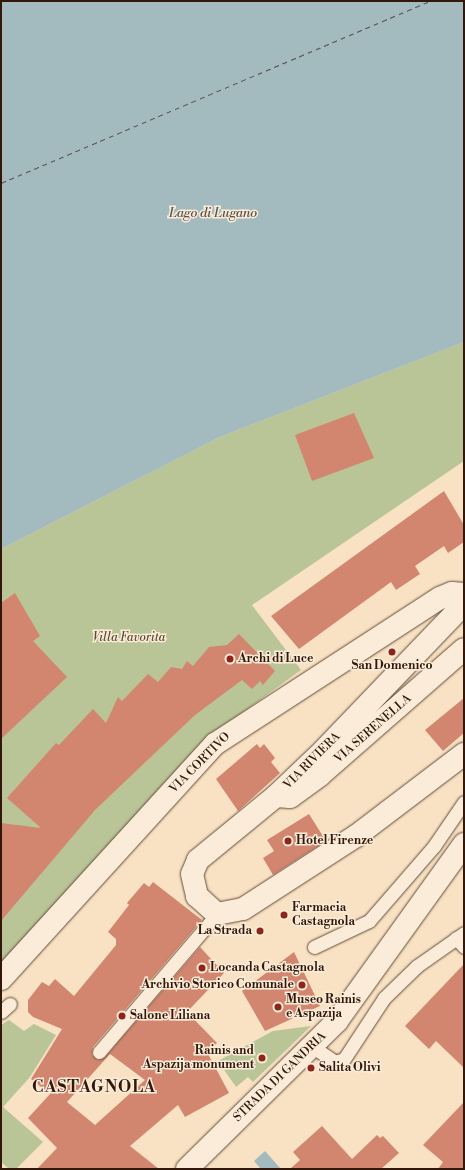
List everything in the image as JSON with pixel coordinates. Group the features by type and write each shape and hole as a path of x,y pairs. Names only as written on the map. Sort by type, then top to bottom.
{"main road":[{"name":"VIA CORTIVO","path":"1,979 215,744 440,598 452,593 464,594"},
{"name":"VIA RIVIERA","path":"218,914 197,896 192,882 195,866 205,853 276,796 464,604"},
{"name":"VIA SERENELLA","path":"276,796 290,797 320,775 464,649"},
{"path":"218,914 235,913 250,905 363,832 464,754"},
{"name":"STRADA DI GANDRIA","path":"187,1169 313,1047 337,1021 464,844"}],"lane":[{"path":"314,947 369,921 434,846 464,802"},
{"path":"100,1052 218,914"},
{"path":"313,1047 335,1062 344,1059 384,998 417,966 461,939"}],"green space":[{"name":"Villa Favorita","path":"464,342 464,461 252,605 301,670 209,737 1,966 1,549 220,437"},
{"path":"9,1020 24,1031 34,1024 56,1035 30,1077 3,1107 43,1142 16,1169 9,1169 1,1162 1,1025"},
{"path":"311,1026 253,1082 248,1077 236,1087 218,1061 273,1031"}],"water":[{"name":"Lago di Lugano","path":"1,1 464,1 464,342 220,437 1,549"},
{"path":"265,1151 281,1169 261,1169 254,1161"}],"building":[{"path":"354,413 374,458 312,481 295,435"},
{"path":"444,491 464,525 464,542 448,553 444,546 415,566 420,574 396,590 391,582 299,649 271,616"},
{"path":"15,593 40,636 33,641 67,677 1,739 1,603"},
{"path":"239,634 275,671 263,685 260,681 252,689 242,680 195,715 95,810 1,921 1,823 41,828 7,798 56,743 59,745 93,709 106,723 118,697 122,701 148,674 158,682 171,667 182,669 187,661 193,666 209,647 227,645"},
{"path":"464,698 464,733 443,751 425,730"},
{"path":"257,744 260,748 264,744 275,758 271,762 280,773 238,811 216,779"},
{"path":"309,814 326,841 273,875 263,858 274,851 267,840"},
{"path":"153,882 202,920 93,1047 92,1055 98,1060 105,1057 200,947 224,973 187,1012 217,1043 207,1052 229,1093 185,1117 178,1105 130,1146 159,1169 37,1169 57,1148 28,1118 50,1094 31,1079 62,1029 33,1017 28,1012 28,1000 42,982 49,986 55,979 74,996 116,945 116,939 108,932 129,905 127,903 144,883 149,887","holes":["110,1054 145,1080 95,1125 67,1102"]},
{"path":"294,952 320,1006 265,1031 242,991"},
{"path":"464,964 464,1068 436,1041 429,1049 405,1026"},
{"path":"464,1102 464,1169 438,1169 443,1162 423,1145"},
{"path":"322,1126 352,1159 377,1135 380,1138 383,1136 399,1153 381,1169 290,1169 300,1160 293,1152"}],"ferry route":[{"path":"1,183 430,1"}],"place":[{"name":"San Domenico","path":"392,652"},
{"name":"Archi di Luce","path":"230,659"},
{"name":"Hotel Firenze","path":"288,841"},
{"name":"Farmacia Castagnola","path":"284,915"},
{"name":"La Strada","path":"260,931"},
{"name":"Locanda Castagnola","path":"202,968"},
{"name":"Archivio Storico Comunale","path":"302,985"},
{"name":"Museo Rainis e Aspazija","path":"278,1007"},
{"name":"Salone Liliana","path":"122,1016"},
{"name":"Rainis and Aspazija monument","path":"262,1058"},
{"name":"Salita Olivi","path":"311,1068"}],"district":[{"name":"CASTAGNOLA","path":"94,1087"}]}
